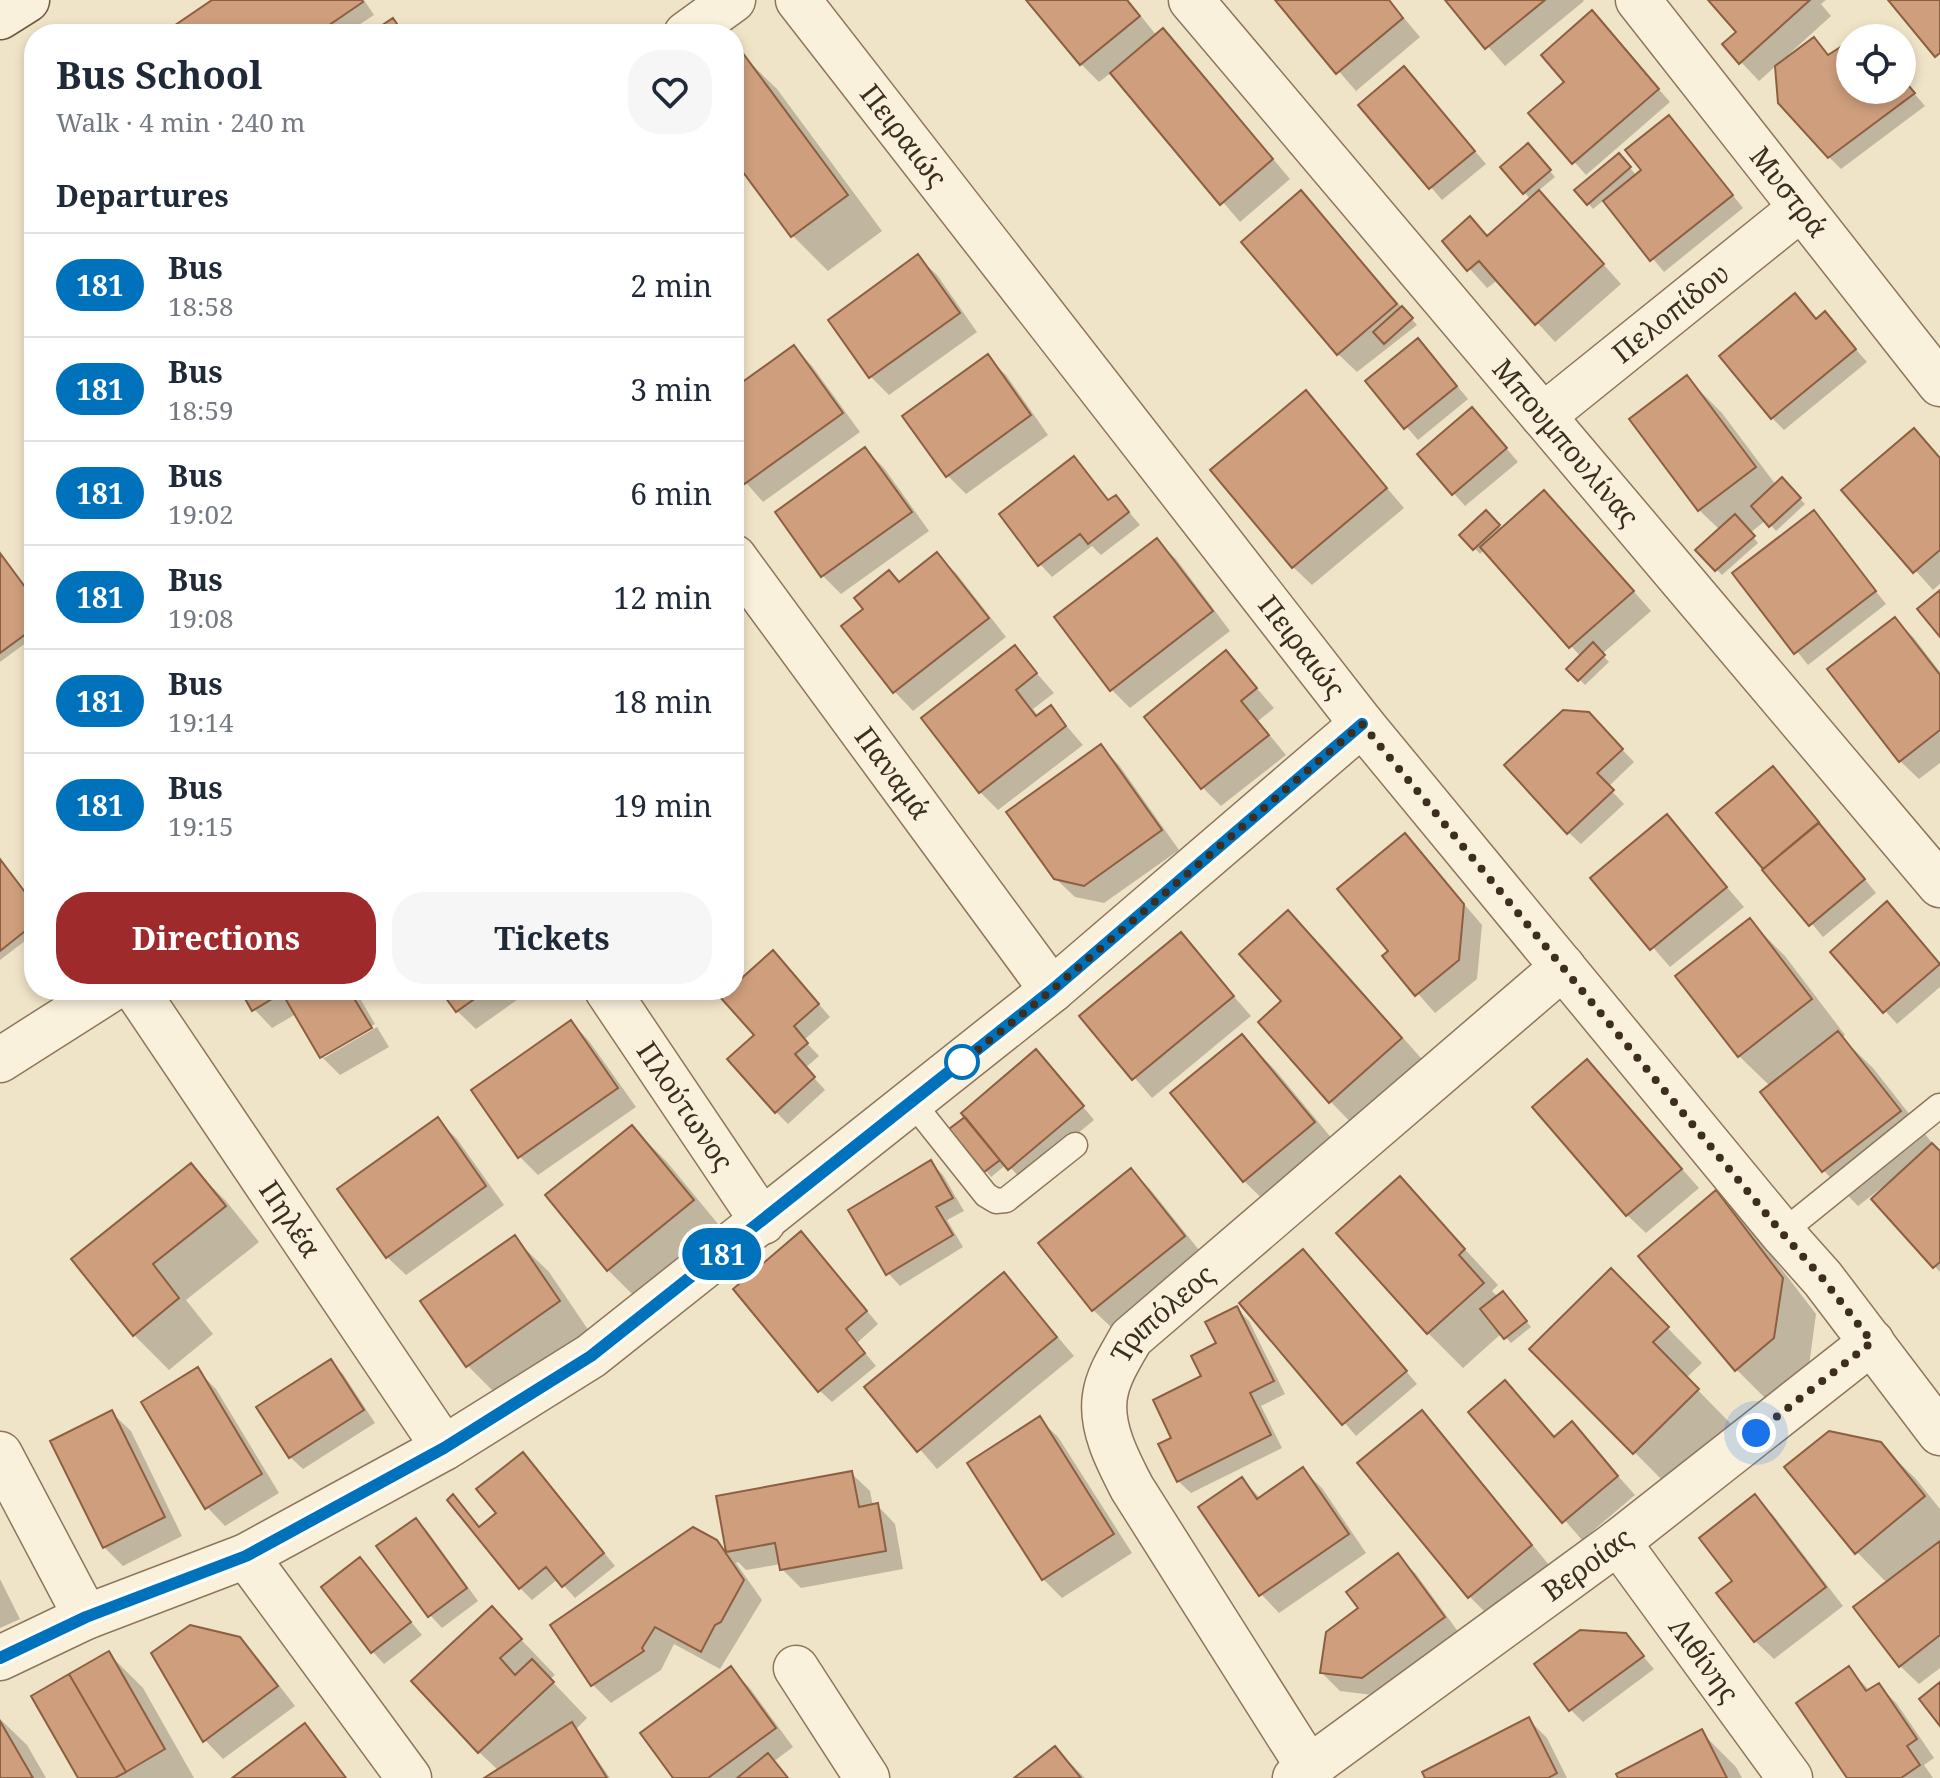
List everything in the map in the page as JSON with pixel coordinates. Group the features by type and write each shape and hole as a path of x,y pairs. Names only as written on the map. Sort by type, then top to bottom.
{"street":[{"path":"0,17 27,0"},
{"path":"700,24 733,0"},
{"name":"Μπουμπουλίνας","path":"1191,0 1940,885"},
{"name":"Μυστρά","path":"1638,0 1940,384"},
{"name":"Πειραιώς","path":"803,2 1362,724 1823,1279 1940,1433"},
{"name":"Πελοπίδου","path":"1543,416 1800,209"},
{"name":"Παναμά","path":"744,571 1052,990"},
{"path":"0,1658 86,1617 246,1556 444,1448 591,1356 1052,990 1362,724"},
{"name":"Τριπόλεος","path":"1302,1773 1132,1488 1116,1457 1104,1397 1115,1366 1131,1338 1563,967"},
{"path":"0,1060 94,1000"},
{"name":"Πηλέα","path":"143,1000 444,1448"},
{"name":"Πλούτωνος","path":"614,1000 763,1222"},
{"name":"Βεροίας","path":"1302,1773 1618,1542 1872,1342"},
{"path":"0,1454 86,1617"},
{"name":"Λιθίνης","path":"1618,1542 1790,1778"},
{"path":"246,1556 409,1778"},
{"path":"796,1668 867,1778"}],"lane":[{"path":"912,1102 986,1195 996,1201 1006,1200 1075,1145"},
{"path":"1782,1233 1939,1106"}],"building":[{"path":"212,0 363,2 331,24 177,24"},
{"path":"1026,0 1127,0 1140,16 1080,65"},
{"path":"1275,0 1389,0 1403,18 1336,74"},
{"path":"1445,0 1545,0 1485,49"},
{"path":"1708,0 1810,0 1739,64 1722,44 1736,32"},
{"path":"1888,0 1940,0 1940,53 1935,57 1916,34 1916,24 1908,24"},
{"path":"1592,10 1659,89 1572,164 1528,113 1564,82 1541,55"},
{"path":"1163,28 1273,159 1220,205 1110,73"},
{"path":"1814,37 1828,55 1836,50 1836,104 1900,104 1828,158 1778,103 1775,66"},
{"path":"744,55 848,195 791,237 744,174"},
{"path":"1404,66 1475,151 1429,189 1358,105"},
{"path":"1669,115 1733,195 1650,261 1603,201 1641,170 1625,150"},
{"path":"1528,143 1551,170 1523,194 1500,167"},
{"path":"1619,153 1631,167 1587,205 1574,190"},
{"path":"1301,190 1397,304 1337,355 1241,242"},
{"path":"1539,190 1604,264 1535,325 1479,261 1467,271 1442,241 1470,216 1487,236"},
{"path":"918,254 960,313 869,378 828,320"},
{"path":"1795,293 1816,319 1825,311 1856,349 1771,419 1719,356"},
{"path":"1402,306 1413,318 1384,344 1373,332"},
{"path":"1418,338 1457,386 1404,429 1365,381"},
{"path":"794,345 843,413 744,484 744,381"},
{"path":"988,354 1031,415 946,477 902,416"},
{"path":"1687,375 1756,467 1698,511 1629,419"},
{"path":"1306,390 1387,488 1292,568 1210,470"},
{"path":"1472,407 1507,448 1452,495 1417,454"},
{"path":"1914,428 1940,458 1940,550 1913,573 1841,490"},
{"path":"865,447 912,512 821,577 775,512"},
{"path":"1074,456 1108,500 1116,495 1129,512 1088,544 1080,534 1038,566 999,514"},
{"path":"1782,477 1801,498 1769,527 1751,506"},
{"path":"1544,490 1634,591 1569,648 1480,547"},
{"path":"1486,510 1500,525 1473,550 1459,535"},
{"path":"1814,510 1876,591 1794,654 1732,573"},
{"path":"1735,514 1755,536 1715,571 1695,550"},
{"path":"1157,538 1213,611 1110,691 1054,617"},
{"path":"937,552 989,618 893,693 841,626 863,609 854,598 889,570 899,582"},
{"path":"0,553 24,585 24,635 0,653"},
{"path":"1940,590 1940,637 1917,609"},
{"path":"1895,617 1940,675 1940,730 1899,762 1827,669"},
{"path":"1593,642 1605,655 1578,681 1566,669"},
{"path":"1015,645 1037,673 1016,690 1036,716 1051,705 1066,726 979,793 921,718"},
{"path":"1226,650 1257,688 1241,701 1269,735 1201,789 1144,717"},
{"path":"1563,710 1589,712 1623,749 1597,773 1614,790 1567,834 1504,765"},
{"path":"1101,744 1162,830 1084,886 1054,879 1006,812"},
{"path":"1773,766 1819,822 1763,869 1716,813"},
{"path":"1667,814 1727,887 1650,950 1590,878"},
{"path":"1819,823 1865,879 1809,926 1762,870"},
{"path":"1405,833 1464,904 1459,960 1415,996 1382,956 1388,951 1337,889"},
{"path":"0,859 24,891 24,932 0,951"},
{"path":"1887,901 1940,964 1883,1013 1830,952"},
{"path":"1288,910 1402,1038 1329,1103 1258,1022 1281,1001 1239,954"},
{"path":"1750,918 1812,999 1738,1057 1675,976"},
{"path":"1181,932 1234,996 1132,1080 1079,1016"},
{"path":"773,950 819,1004 794,1026 808,1043 795,1054 815,1077 775,1113 727,1059 754,1035 723,1000 744,1000 744,976"},
{"path":"246,1000 270,1000 252,1011"},
{"path":"286,1000 355,1000 372,1028 320,1058"},
{"path":"447,1000 473,1000 456,1012"},
{"path":"571,1020 618,1088 518,1158 471,1090"},
{"path":"1838,1031 1901,1111 1822,1172 1760,1092"},
{"path":"1242,1034 1315,1122 1243,1182 1170,1093"},
{"path":"1036,1049 1084,1106 1008,1170 961,1113"},
{"path":"1587,1059 1682,1169 1626,1216 1532,1107"},
{"path":"438,1117 486,1186 386,1258 337,1189"},
{"path":"965,1117 1000,1160 984,1172 949,1129"},
{"path":"632,1125 694,1200 607,1271 545,1195"},
{"path":"1932,1143 1940,1151 1940,1262 1933,1268 1871,1199"},
{"path":"931,1160 953,1198 936,1207 953,1235 886,1275 848,1210"},
{"path":"191,1163 226,1206 153,1264 179,1298 133,1336 71,1259"},
{"path":"1131,1168 1185,1236 1092,1311 1038,1243"},
{"path":"1400,1176 1465,1249 1459,1255 1484,1283 1427,1334 1336,1233"},
{"path":"1716,1190 1783,1278 1774,1338 1735,1371 1638,1256"},
{"path":"801,1231 867,1311 846,1329 865,1353 818,1392 733,1289"},
{"path":"515,1235 560,1301 466,1367 420,1301"},
{"path":"1303,1249 1407,1371 1342,1425 1239,1303"},
{"path":"1611,1268 1669,1327 1653,1342 1699,1389 1633,1454 1529,1349"},
{"path":"1004,1272 1057,1337 917,1452 864,1387"},
{"path":"1503,1291 1527,1321 1504,1339 1480,1309"},
{"path":"1237,1306 1274,1381 1250,1393 1271,1435 1177,1482 1158,1444 1171,1438 1153,1400 1201,1376 1191,1356 1216,1343 1205,1322"},
{"path":"331,1359 364,1410 289,1458 256,1407"},
{"path":"198,1367 262,1474 205,1509 141,1402"},
{"path":"1505,1380 1554,1437 1572,1421 1618,1476 1562,1523 1468,1412"},
{"path":"112,1410 165,1517 103,1548 50,1441"},
{"path":"1422,1410 1532,1545 1468,1598 1357,1463"},
{"path":"1040,1416 1114,1534 1042,1580 967,1463"},
{"path":"1829,1431 1881,1442 1925,1496 1855,1554 1784,1467"},
{"path":"523,1452 604,1553 562,1587 546,1567 519,1589 447,1500 453,1494 479,1527 496,1513 476,1489"},
{"path":"1303,1467 1349,1534 1259,1596 1198,1507 1242,1477 1257,1499"},
{"path":"852,1471 859,1507 878,1503 886,1551 780,1570 775,1543 726,1552 716,1496"},
{"path":"1755,1494 1826,1587 1754,1642 1716,1593 1732,1581 1699,1538"},
{"path":"416,1518 467,1588 428,1617 376,1546"},
{"path":"693,1527 717,1540 744,1580 721,1622 715,1625 701,1652 655,1627 642,1648 644,1651 591,1686 550,1625"},
{"path":"1940,1541 1940,1635 1899,1667 1853,1607"},
{"path":"1398,1553 1445,1617 1362,1678 1320,1673 1326,1632 1358,1608 1346,1592"},
{"path":"360,1557 411,1622 371,1653 321,1587"},
{"path":"492,1606 522,1639 500,1658 515,1675 532,1659 554,1682 478,1753 411,1681"},
{"path":"190,1625 240,1637 278,1686 203,1742 151,1653"},
{"path":"1580,1630 1626,1633 1644,1656 1569,1711 1534,1664"},
{"path":"109,1651 165,1749 126,1772 69,1674"},
{"path":"731,1666 776,1728 708,1778 673,1778 640,1733"},
{"path":"1849,1666 1866,1691 1879,1683 1917,1739 1907,1746 1920,1765 1901,1778 1847,1778 1796,1703"},
{"path":"69,1674 126,1772 115,1778 78,1778 31,1696"},
{"path":"1940,1682 1940,1726 1919,1699"},
{"path":"1529,1717 1557,1773 1548,1778 1425,1778 1422,1772"},
{"path":"0,1721 33,1778 0,1778"},
{"path":"572,1722 607,1778 484,1778"},
{"path":"305,1723 346,1778 232,1778"},
{"path":"1702,1729 1727,1778 1618,1778 1616,1774"},
{"path":"1055,1746 1081,1778 1014,1778"},
{"path":"768,1753 788,1778 737,1778"}],"bus line":[{"name":"181","path":"0,1658 86,1617 246,1556 444,1448 591,1356 1052,990 1362,724"}],"route":[{"path":"962,1062 959,1065 1052,990 1362,724 1872,1342 1756,1433"}]}
